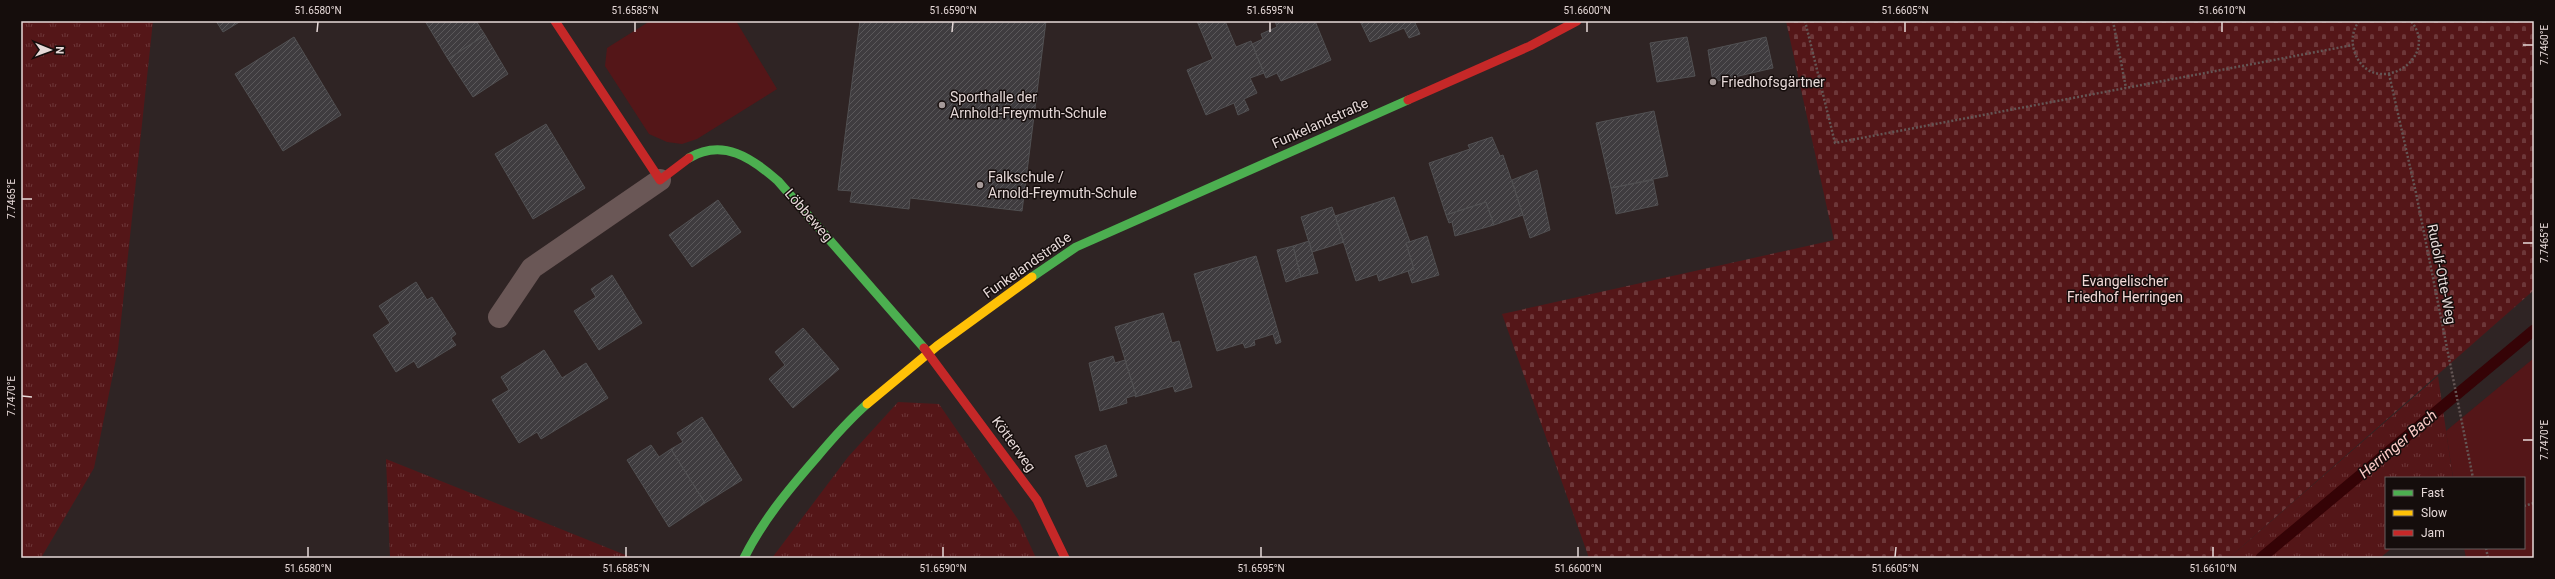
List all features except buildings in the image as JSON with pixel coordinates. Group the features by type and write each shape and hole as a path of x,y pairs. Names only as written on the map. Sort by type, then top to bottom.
{"street":[{"path":"555,21 660,180"},
{"name":"Funkelandstraße","path":"744,558 754,537 793,483 858,412 929,354 1027,280 1076,247 1530,46 1577,21"},
{"name":"Löbbeweg","path":"498,317 532,268 701,152 731,149 756,160 778,181 929,354"},
{"name":"Kötterweg","path":"929,354 1038,500 1065,558"}],"path":[{"path":"1805,21 1835,143 2353,45"},
{"path":"2113,21 2126,88"},
{"path":"2359,21 2353,33 2353,45 2356,57 2365,67 2376,73 2389,74 2408,65 2415,57 2418,47 2418,36 2411,21"},
{"name":"Rudolf-Otte-Weg","path":"2389,74 2416,193 2473,477"}],"green space":[{"path":"21,21 153,21 118,349 94,468 41,558 21,558"},
{"path":"650,21 736,21 777,89 697,139 682,144 667,142 649,134 605,66 607,48"},
{"name":"Evangelischer Friedhof Herringen","path":"1786,21 2534,21 2534,290 2229,558 1589,558 1502,314 1834,240"},
{"path":"2534,358 2534,558 2466,558 2464,549 2525,549 2525,477 2453,477 2446,431"},
{"path":"2438,376 2453,477 2385,477 2385,549 2391,549 2380,558 2229,558"},
{"path":"898,402 939,404 1019,521 1036,558 772,558 848,457"},
{"path":"386,459 633,558 390,558"}],"waterway":[{"name":"Herringer Bach","path":"2261,558 2534,330"}],"traffic: fast":[{"path":"1032,277 1076,247 1408,100"},
{"path":"689,158 702,152 725,150 747,158 778,181 924,348"},
{"path":"744,558 759,531 787,493 835,436 867,404"}],"traffic: slow":[{"path":"867,404 937,346 1032,277"}],"traffic: jam":[{"path":"555,21 660,180 689,158"},
{"path":"1408,100 1530,46 1577,21"},
{"path":"924,348 1037,500 1065,558"}],"place":[{"name":"Friedhofsgärtner","path":"1713,82"},
{"name":"Sporthalle der Arnhold-Freymuth-Schule","path":"942,105"},
{"name":"Falkschule / Arnold-Freymuth-Schule","path":"980,185"}]}
